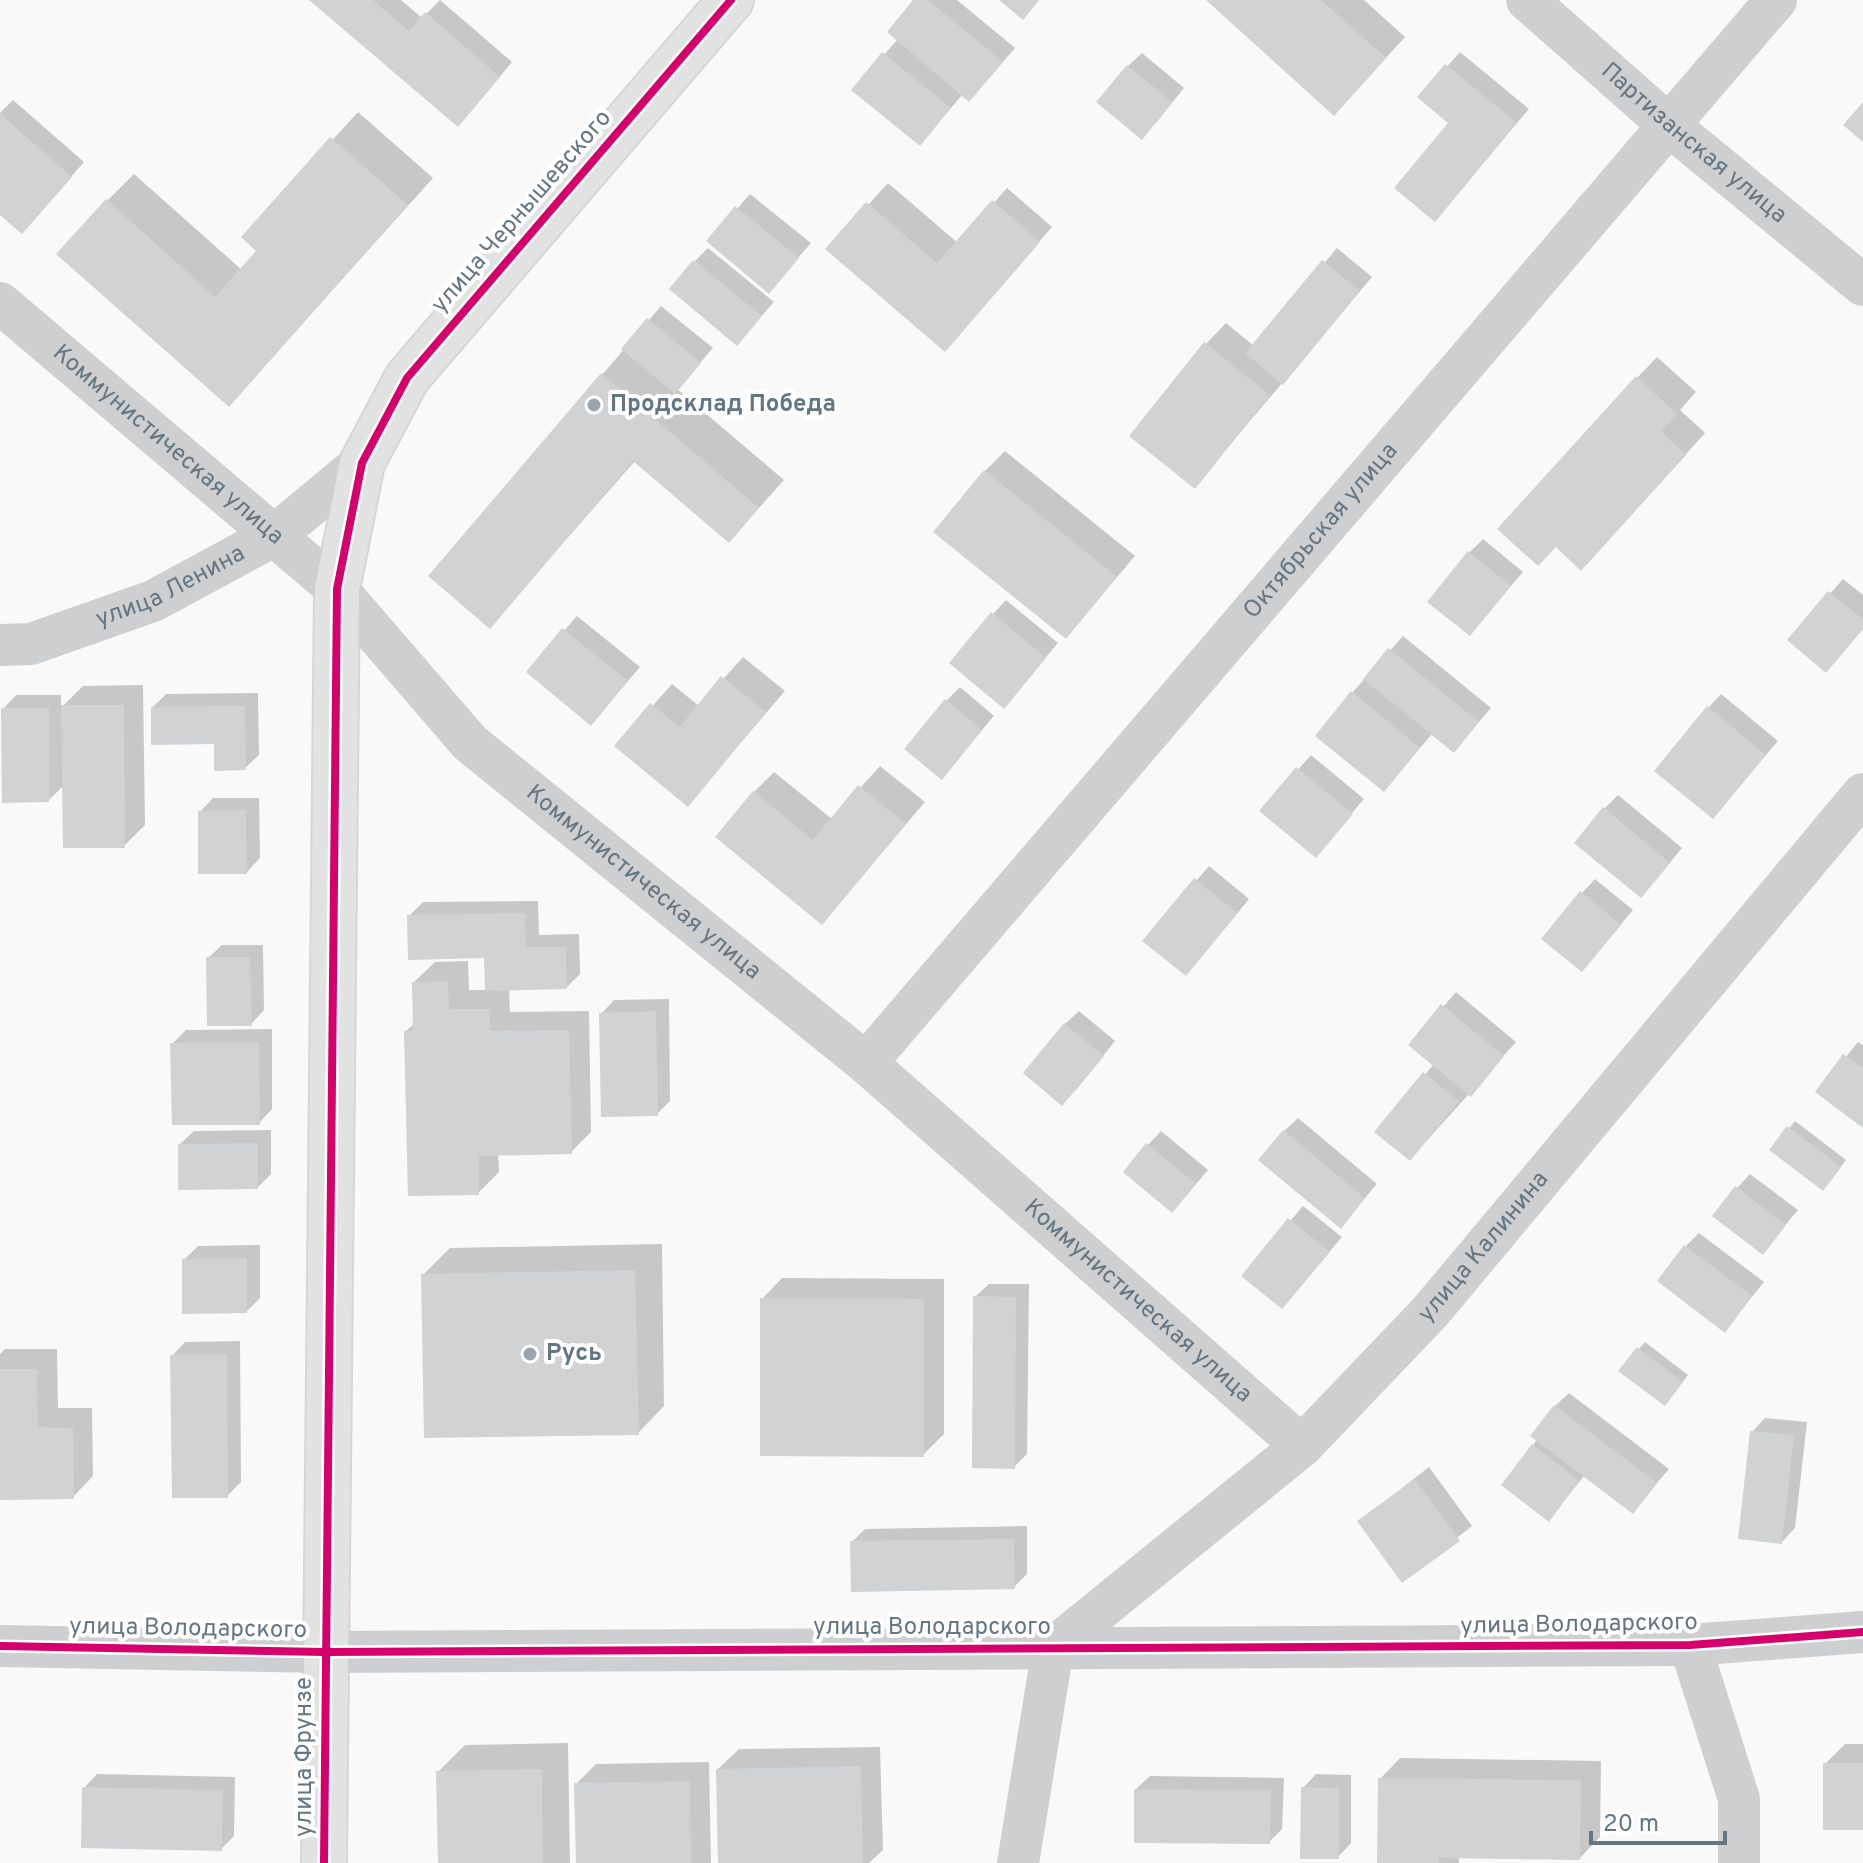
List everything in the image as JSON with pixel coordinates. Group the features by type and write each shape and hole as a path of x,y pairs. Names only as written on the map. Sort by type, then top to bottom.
{"street":[{"name":"улица Чернышевского","path":"337,589 362,463 407,378 731,0"},
{"name":"Партизанская улица","path":"1527,0 1671,127 1863,285"},
{"name":"Октябрьская улица","path":"866,1063 1671,127 1776,0"},
{"name":"Коммунистическая улица","path":"0,303 337,589 470,743 866,1063 1302,1446"},
{"name":"улица Ленина","path":"0,645 31,644 153,601 275,535 362,463"},
{"name":"улица Фрунзе","path":"324,1863 337,589"},
{"name":"улица Калинина","path":"1053,1648 1302,1446 1430,1312 1863,794"},
{"name":"улица Володарского","path":"0,1646 326,1652 1690,1645 1863,1632"},
{"path":"1690,1645 1739,1799 1739,1863"},
{"path":"1018,1863 1053,1648"}],"building":[{"path":"309,0 373,0 409,31 425,12 500,77 458,127"},
{"path":"913,0 928,0 1003,62 969,102 887,32"},
{"path":"999,0 1039,0 1023,20"},
{"path":"1206,0 1321,0 1386,58 1334,116"},
{"path":"882,52 951,108 920,146 851,90"},
{"path":"1445,64 1517,123 1435,222 1394,188 1448,123 1417,97"},
{"path":"1127,65 1172,102 1142,140 1096,102"},
{"path":"1863,102 1863,142 1843,125"},
{"path":"0,114 72,177 22,234 0,215"},
{"path":"330,137 408,205 229,407 56,254 106,199 215,297 256,251 241,237"},
{"path":"992,200 1040,242 945,352 825,249 866,202 937,263"},
{"path":"735,206 799,258 769,294 706,241"},
{"path":"693,260 762,316 737,346 669,289"},
{"path":"1322,260 1360,291 1283,385 1245,353"},
{"path":"647,318 701,363 675,394 621,349"},
{"path":"1204,342 1270,395 1195,489 1129,436"},
{"path":"601,373 759,508 729,543 633,461 490,629 428,576"},
{"path":"1636,376 1677,414 1661,431 1686,455 1581,571 1556,547 1538,566 1497,529"},
{"path":"984,470 1117,577 1066,639 933,532"},
{"path":"1468,551 1511,586 1470,636 1427,602"},
{"path":"1828,591 1863,619 1863,629 1826,673 1787,640"},
{"path":"991,612 1046,658 1004,709 949,663"},
{"path":"562,628 628,681 591,726 526,672"},
{"path":"1388,648 1479,722 1454,753 1363,679"},
{"path":"721,676 766,712 688,807 614,746 650,703 680,727"},
{"path":"1351,691 1420,748 1384,792 1315,736"},
{"path":"945,699 982,730 942,780 904,749"},
{"path":"61,705 124,705 125,848 63,848"},
{"path":"245,706 246,770 214,771 214,744 151,745 151,707"},
{"path":"1707,706 1766,755 1713,819 1654,771"},
{"path":"1,708 49,708 49,802 2,803"},
{"path":"1296,767 1353,814 1316,858 1259,811"},
{"path":"858,785 906,824 822,925 715,837 753,791 813,840"},
{"path":"1603,807 1670,863 1641,898 1574,843"},
{"path":"246,810 247,874 198,874 198,811"},
{"path":"1194,878 1237,913 1186,976 1142,941"},
{"path":"1580,891 1621,925 1582,972 1541,939"},
{"path":"525,913 526,947 566,947 567,989 485,991 484,958 408,960 407,915"},
{"path":"206,957 250,957 252,1026 207,1026"},
{"path":"448,981 449,1009 490,1009 490,1031 569,1030 572,1154 479,1156 479,1195 408,1196 404,1031 413,1031 412,982"},
{"path":"1441,1004 1504,1056 1471,1097 1408,1045"},
{"path":"656,1011 658,1116 601,1117 599,1013"},
{"path":"1064,1023 1104,1056 1062,1106 1023,1073"},
{"path":"259,1042 260,1125 172,1125 170,1043"},
{"path":"1843,1054 1863,1068 1863,1128 1815,1092"},
{"path":"1423,1072 1459,1101 1410,1161 1374,1132"},
{"path":"1787,1126 1841,1167 1823,1191 1769,1150"},
{"path":"1283,1130 1365,1198 1341,1229 1258,1160"},
{"path":"258,1143 258,1189 178,1190 178,1144"},
{"path":"1146,1143 1196,1184 1172,1213 1123,1172"},
{"path":"1735,1186 1786,1225 1763,1255 1712,1216"},
{"path":"1288,1218 1330,1252 1282,1309 1241,1276"},
{"path":"1684,1245 1752,1296 1725,1333 1657,1281"},
{"path":"247,1258 247,1313 182,1314 182,1259"},
{"name":"Русь","path":"635,1270 639,1435 424,1438 421,1274"},
{"path":"973,1296 1016,1297 1015,1469 972,1468"},
{"path":"760,1298 924,1299 924,1457 760,1456"},
{"path":"1637,1347 1683,1382 1665,1406 1618,1371"},
{"path":"227,1354 228,1498 172,1498 170,1355"},
{"path":"0,1369 37,1369 38,1427 73,1428 74,1499 0,1500"},
{"path":"1554,1405 1657,1483 1633,1514 1530,1436"},
{"path":"1750,1431 1794,1435 1782,1544 1738,1539"},
{"path":"1532,1444 1579,1481 1549,1522 1501,1485"},
{"path":"1415,1479 1460,1541 1402,1583 1357,1521"},
{"path":"1014,1539 1015,1589 851,1592 850,1541"},
{"path":"1823,1763 1863,1763 1863,1830 1823,1830"},
{"path":"861,1766 863,1863 718,1863 716,1769"},
{"path":"542,1769 543,1863 438,1863 436,1771"},
{"path":"1378,1778 1581,1780 1580,1860 1439,1858 1439,1863 1377,1863"},
{"path":"690,1781 691,1863 576,1863 574,1783"},
{"path":"82,1787 223,1790 222,1851 81,1848"},
{"path":"1301,1787 1339,1788 1339,1859 1300,1859"},
{"path":"1134,1789 1271,1790 1270,1844 1134,1843"}],"cycle path":[{"path":"324,1863 337,589 362,463 407,378 731,0"},
{"path":"0,1646 326,1652 1690,1645 1863,1632"}],"place":[{"name":"Продсклад Победа","path":"594,405"},
{"name":"Русь","path":"530,1354"}]}
